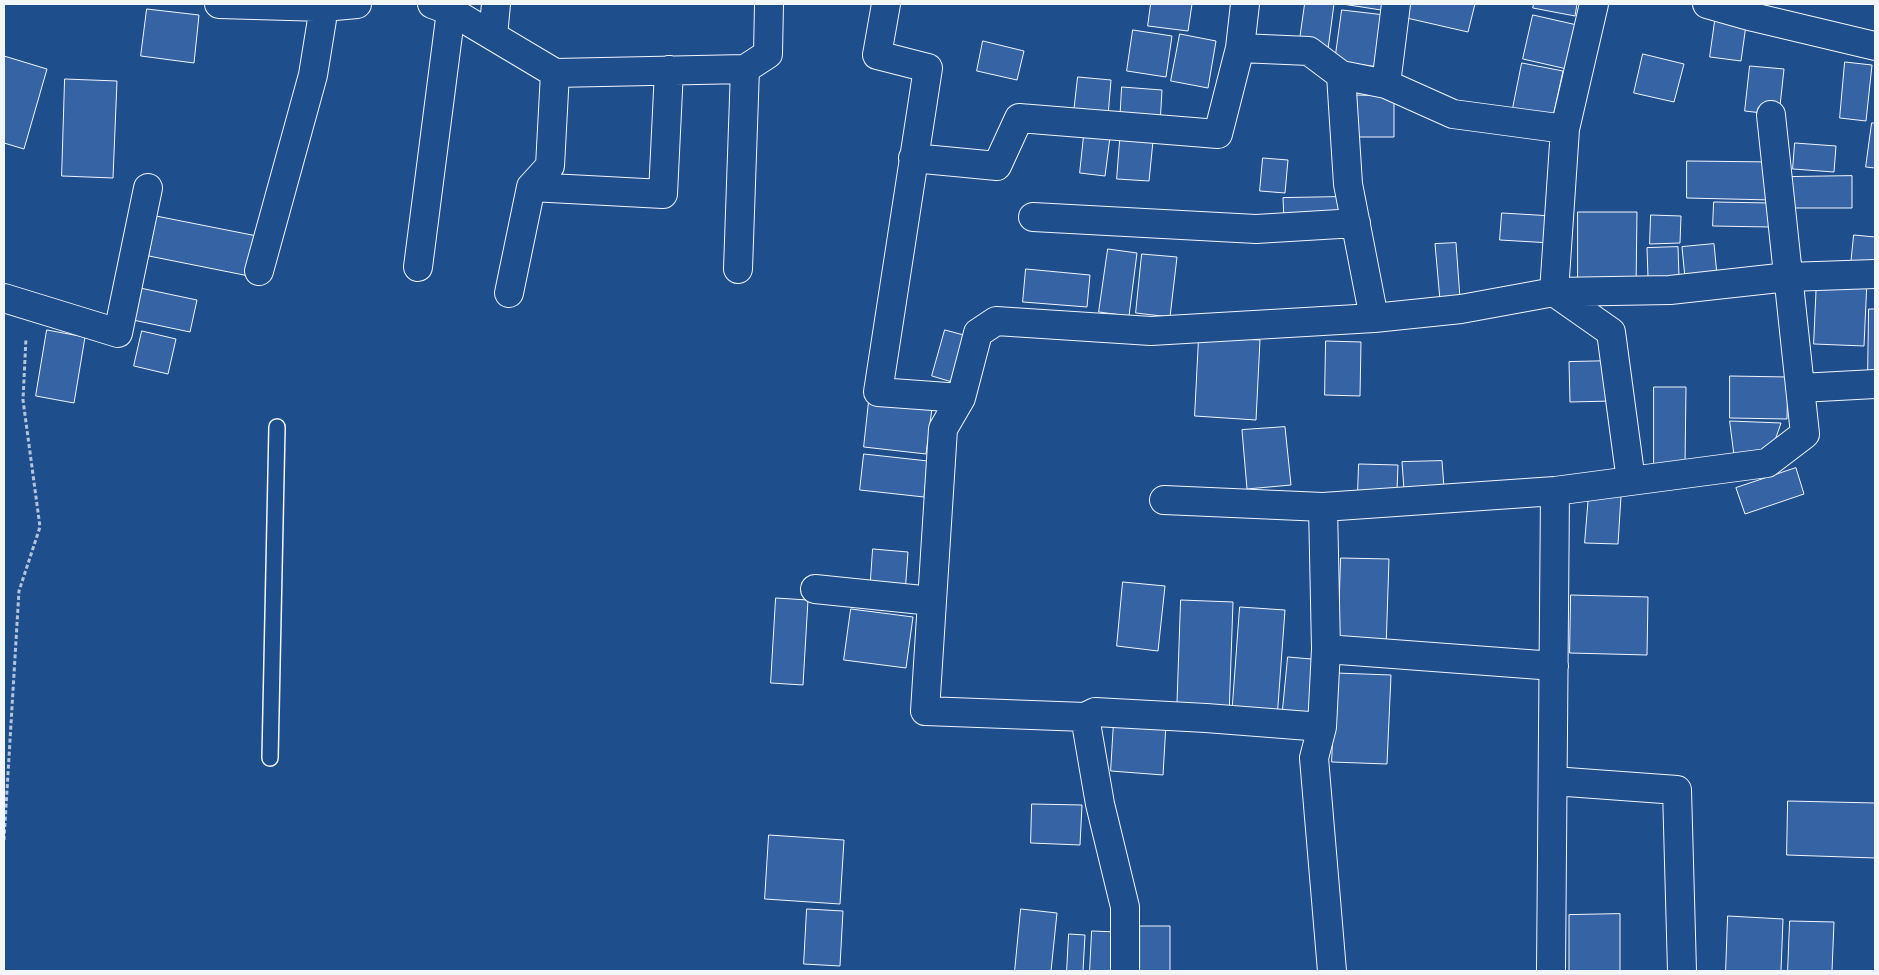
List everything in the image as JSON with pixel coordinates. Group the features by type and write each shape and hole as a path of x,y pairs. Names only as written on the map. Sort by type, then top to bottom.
{"street":[{"path":"219,4 324,7 357,4"},
{"path":"493,36 496,4"},
{"path":"418,267 441,7 555,73 745,69 768,54 769,4"},
{"path":"886,4 877,56 928,68 878,392 960,398"},
{"path":"914,158 997,166 1019,118 1218,134 1240,48 1245,4"},
{"path":"1386,84 1396,4"},
{"path":"1554,292 1565,129 1594,4"},
{"path":"1707,4 1875,46"},
{"path":"259,271 313,75 324,7"},
{"path":"1240,48 1309,51 1341,75 1386,84 1453,114 1565,129"},
{"path":"738,268 745,69"},
{"path":"531,187 663,194 669,70"},
{"path":"509,293 531,187 550,166 555,73"},
{"path":"1341,75 1348,184 1374,318"},
{"path":"1164,500 1324,507 1555,491 1768,463 1805,434 1771,115"},
{"path":"16,302 118,333 148,188"},
{"path":"1033,217 1256,229 1356,223"},
{"path":"1322,727 1095,712 1086,717 925,711 943,429 960,398 978,333 996,321 1151,331 1374,318 1461,308 1554,292 1670,290 1788,277 1875,274"},
{"path":"1554,292 1611,332 1631,481"},
{"path":"1800,388 1875,384"},
{"path":"1551,971 1555,491"},
{"path":"1324,507 1326,648 1322,727 1314,758 1332,971"},
{"path":"815,589 932,601"},
{"path":"1326,648 1554,666"},
{"path":"1086,717 1100,804 1125,906 1125,971"},
{"path":"1553,781 1677,790 1682,971"}],"lane":[{"path":"270,758 277,426"}],"path":[{"path":"4,840 19,591 40,527 23,400 16,302"}],"building":[{"path":"1151,4 1192,4 1188,31 1148,26"},
{"path":"1305,4 1334,4 1328,49 1299,46"},
{"path":"1343,4 1391,4 1390,11"},
{"path":"1401,4 1475,4 1468,32 1398,16"},
{"path":"1534,4 1577,4 1575,16 1533,8"},
{"path":"147,9 199,15 194,63 141,56"},
{"path":"1342,10 1385,15 1379,67 1335,61"},
{"path":"1533,15 1577,25 1567,69 1523,59"},
{"path":"1715,21 1746,25 1741,61 1710,57"},
{"path":"1133,30 1172,36 1166,77 1127,71"},
{"path":"1180,34 1216,41 1208,88 1171,81"},
{"path":"983,41 1024,51 1017,80 977,71"},
{"path":"1643,54 1684,64 1674,102 1634,93"},
{"path":"4,56 47,69 24,149 4,143"},
{"path":"1845,62 1872,65 1866,121 1840,118"},
{"path":"1522,63 1563,71 1552,121 1512,113"},
{"path":"1750,66 1784,69 1779,115 1745,111"},
{"path":"1078,77 1111,80 1108,116 1074,112"},
{"path":"65,79 117,81 113,178 62,176"},
{"path":"1122,87 1162,90 1160,125 1120,123"},
{"path":"1356,95 1394,96 1394,137 1356,137"},
{"path":"1872,123 1875,123 1875,168 1866,167"},
{"path":"1085,126 1111,129 1105,176 1080,173"},
{"path":"1121,128 1154,131 1149,181 1117,179"},
{"path":"1795,143 1836,146 1834,172 1793,169"},
{"path":"1263,158 1288,160 1285,193 1260,191"},
{"path":"1687,161 1773,162 1772,200 1687,198"},
{"path":"1852,176 1852,208 1789,208 1789,177"},
{"path":"1338,197 1339,219 1284,220 1283,198"},
{"path":"1714,202 1770,203 1770,227 1713,226"},
{"path":"1578,212 1637,212 1636,287 1578,287"},
{"path":"1502,213 1553,216 1551,243 1500,240"},
{"path":"1651,215 1681,216 1680,243 1650,244"},
{"path":"156,216 257,236 249,276 149,256"},
{"path":"1854,235 1875,237 1875,266 1851,265"},
{"path":"1456,243 1460,298 1440,300 1435,244"},
{"path":"1714,244 1717,275 1685,278 1682,247"},
{"path":"1678,247 1679,277 1648,277 1647,248"},
{"path":"1108,249 1137,253 1129,316 1099,312"},
{"path":"1142,254 1177,257 1170,317 1136,313"},
{"path":"1026,269 1090,275 1087,307 1023,302"},
{"path":"1817,278 1867,280 1864,346 1814,344"},
{"path":"140,288 197,300 190,332 133,320"},
{"path":"1869,309 1875,309 1875,375 1868,375"},
{"path":"47,330 85,337 74,403 36,396"},
{"path":"945,330 975,338 962,385 932,376"},
{"path":"142,331 176,339 168,374 134,366"},
{"path":"1199,337 1260,340 1256,420 1195,416"},
{"path":"1326,341 1361,342 1360,396 1325,395"},
{"path":"1611,361 1613,401 1570,402 1569,362"},
{"path":"1730,376 1788,377 1787,419 1730,418"},
{"path":"1654,387 1686,387 1685,465 1654,464"},
{"path":"869,401 932,408 926,454 864,447"},
{"path":"1730,421 1781,423 1771,452 1735,460"},
{"path":"1285,427 1291,485 1247,489 1242,430"},
{"path":"864,454 928,461 924,497 860,490"},
{"path":"1442,461 1444,488 1404,490 1402,462"},
{"path":"1359,464 1398,465 1397,491 1358,491"},
{"path":"1796,468 1804,494 1745,514 1736,488"},
{"path":"1589,494 1621,496 1618,544 1585,543"},
{"path":"873,549 908,552 905,594 870,592"},
{"path":"1341,558 1389,559 1386,649 1338,648"},
{"path":"1123,582 1165,586 1158,651 1117,646"},
{"path":"1571,595 1648,597 1647,655 1570,653"},
{"path":"776,598 808,600 803,685 771,683"},
{"path":"1181,600 1233,602 1229,716 1177,714"},
{"path":"1240,607 1285,610 1277,719 1232,716"},
{"path":"851,609 913,617 906,668 844,660"},
{"path":"1288,657 1323,660 1317,722 1282,719"},
{"path":"1336,673 1391,675 1387,764 1332,762"},
{"path":"1114,721 1166,724 1163,775 1111,771"},
{"path":"1788,801 1875,803 1875,858 1787,855"},
{"path":"1032,804 1082,805 1080,845 1031,843"},
{"path":"769,835 844,840 840,904 765,899"},
{"path":"807,909 843,911 840,966 804,964"},
{"path":"1021,909 1057,913 1051,971 1015,971"},
{"path":"1620,914 1620,971 1569,971 1569,915"},
{"path":"1728,916 1783,919 1781,971 1726,971"},
{"path":"1790,921 1834,922 1832,971 1788,971"},
{"path":"1140,926 1170,926 1170,971 1140,971"},
{"path":"1092,931 1117,932 1115,971 1090,971"},
{"path":"1069,934 1085,935 1083,971 1067,971"}]}
